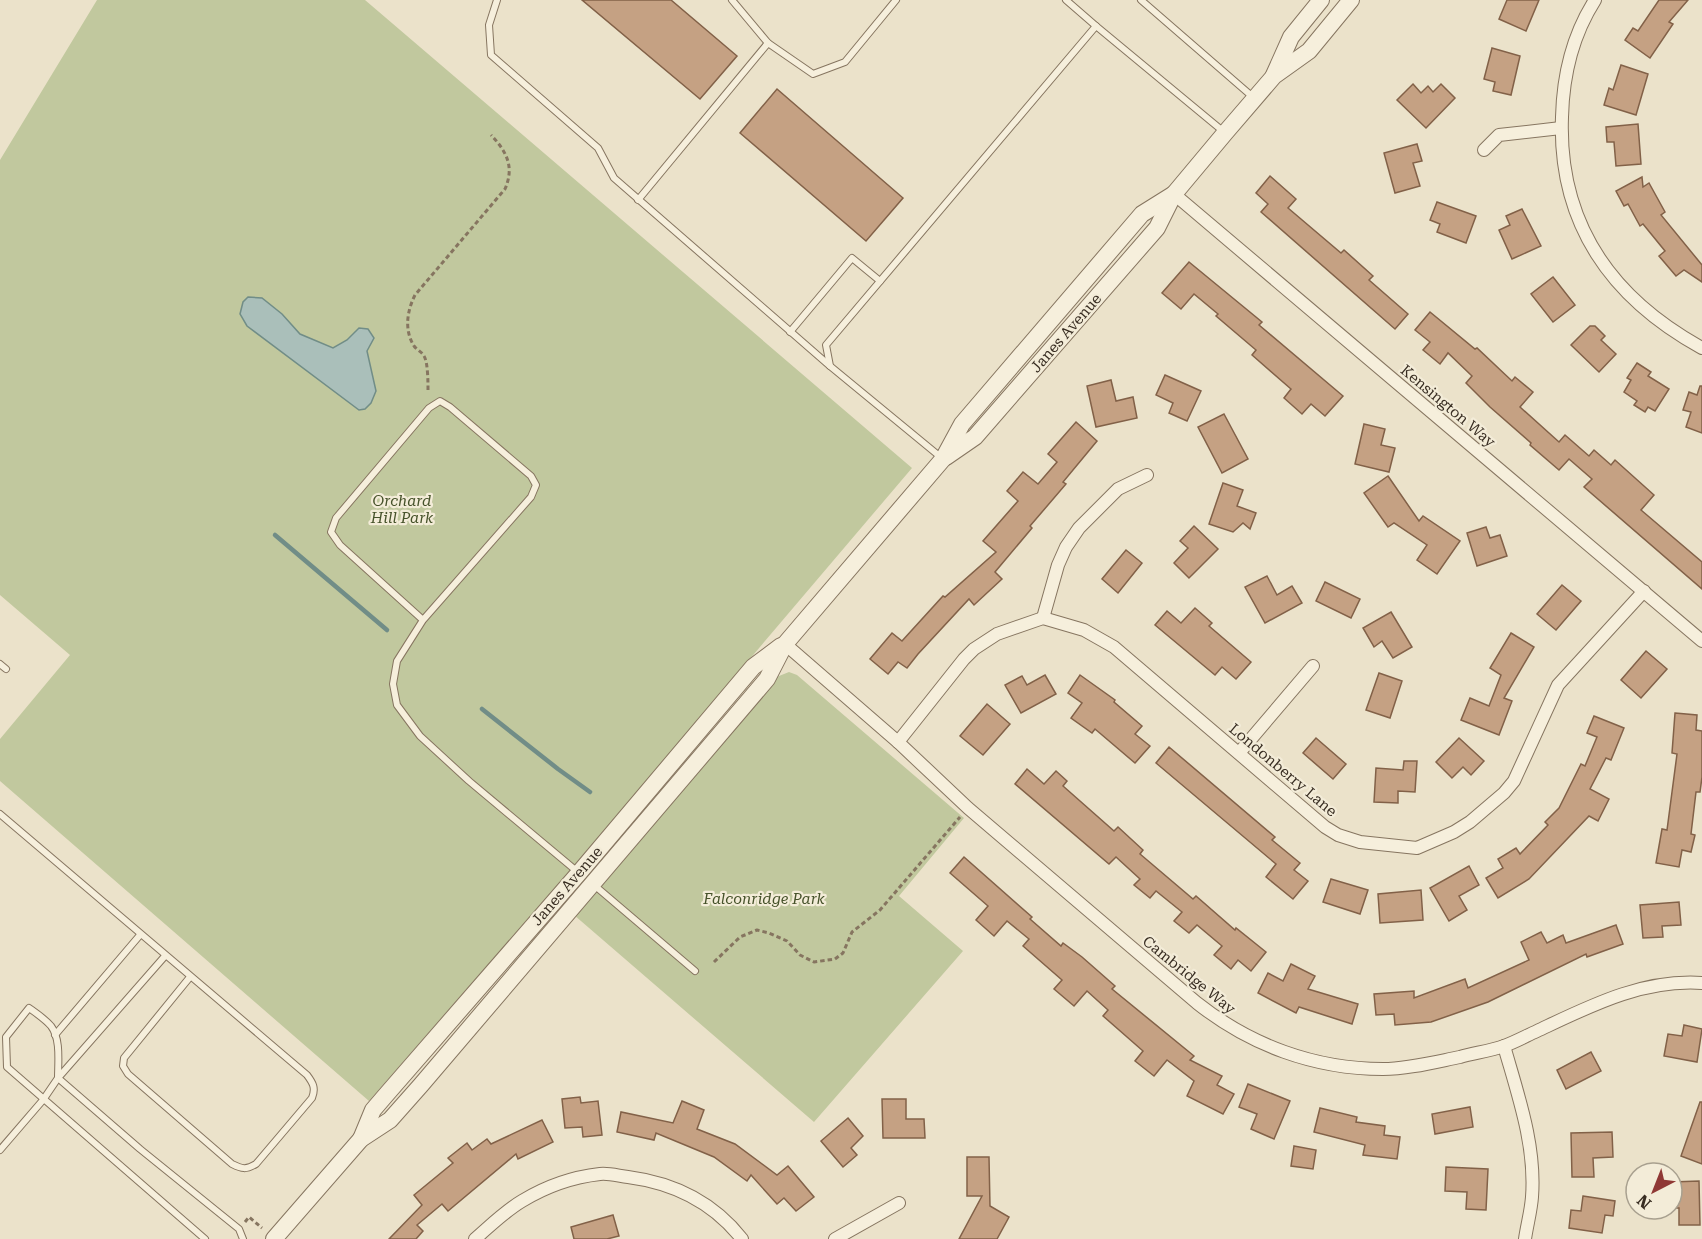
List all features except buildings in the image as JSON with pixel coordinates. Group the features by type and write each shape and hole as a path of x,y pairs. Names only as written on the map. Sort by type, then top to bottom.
{"street":[{"name":"Janes Avenue","path":"1274,76 1291,37 1321,0"},
{"name":"Janes Avenue","path":"274,1239 361,1139 390,1120 767,679 785,644 943,459 975,437 1157,228 1174,194 1255,98 1274,76 1309,51 1351,0"},
{"path":"1595,0 1579,29 1565,77 1561,128 1566,180 1574,209 1586,236 1620,286 1643,309 1674,333 1702,348"},
{"path":"1484,150 1499,135 1561,128"},
{"name":"Kensington Way","path":"1174,194 1702,641"},
{"path":"898,742 974,649 997,634 1043,618 1058,565 1066,547 1079,528 1118,489 1147,475"},
{"name":"Londonberry Lane","path":"1043,618 1084,630 1114,647 1312,818 1338,835 1360,842 1417,848 1454,832 1470,822 1504,793 1521,767 1558,685 1644,591"},
{"name":"Janes Avenue","path":"361,1139 373,1110 579,873 753,667 785,644"},
{"name":"Cambridge Way","path":"785,644 898,742 968,808 1204,1008 1230,1028 1266,1046 1309,1060 1343,1066 1384,1069 1428,1064 1504,1046 1630,990 1662,984 1702,983"},
{"path":"1239,753 1313,666"},
{"path":"1504,1046 1527,1134 1532,1172 1532,1198 1525,1239"},
{"path":"475,1239 505,1213 541,1191 562,1183 602,1174 644,1179 682,1191 703,1202 720,1215 742,1239"},
{"path":"835,1239 899,1203"}],"lane":[{"path":"497,0 489,25 491,55 598,148 614,178 638,200 830,366 943,459"},
{"path":"732,0 768,43 813,74 845,62 896,0"},
{"path":"1066,0 1225,133"},
{"path":"1141,0 1255,98"},
{"path":"830,366 826,345 1096,26"},
{"path":"638,200 768,43"},
{"path":"790,332 852,258 880,281"},
{"path":"423,620 340,545 331,532 336,518 429,408 440,401 531,476 536,485 531,497 423,620 397,661 393,684 397,705 420,736 469,781 695,971"},
{"path":"0,664 6,669"},
{"path":"0,814 306,1075 313,1084 315,1090 312,1098 249,1169 242,1169 232,1164 128,1074 123,1066 124,1058 190,977"},
{"path":"55,1035 140,935"},
{"path":"0,1150 43,1100 58,1078 165,956"},
{"path":"205,1239 6,1067 6,1037 29,1008 51,1027 55,1035 58,1078 140,1149 239,1229 243,1239"}],"path":[{"path":"428,390 425,357 412,342 408,331 409,306 415,295 505,189 510,177 510,165 507,154 491,135"},
{"path":"714,962 740,938 757,930 787,941 800,955 814,962 835,959 843,953 852,932 880,910 968,808"}],"green space":[{"name":"Orchard Hill Park","path":"97,0 365,0 912,468 556,887 369,1101 0,781 0,739 70,655 0,595 0,160"},
{"name":"Falconridge Park","path":"789,672 797,675 964,818 899,896 963,951 814,1122 574,915 774,678"}],"water":[{"path":"248,297 262,298 282,314 300,334 333,348 347,340 359,328 368,329 374,338 367,351 376,391 371,403 365,409 359,410 247,326 240,314 243,302"}],"waterway":[{"path":"275,535 387,630"},
{"path":"482,709 590,792"}]}
